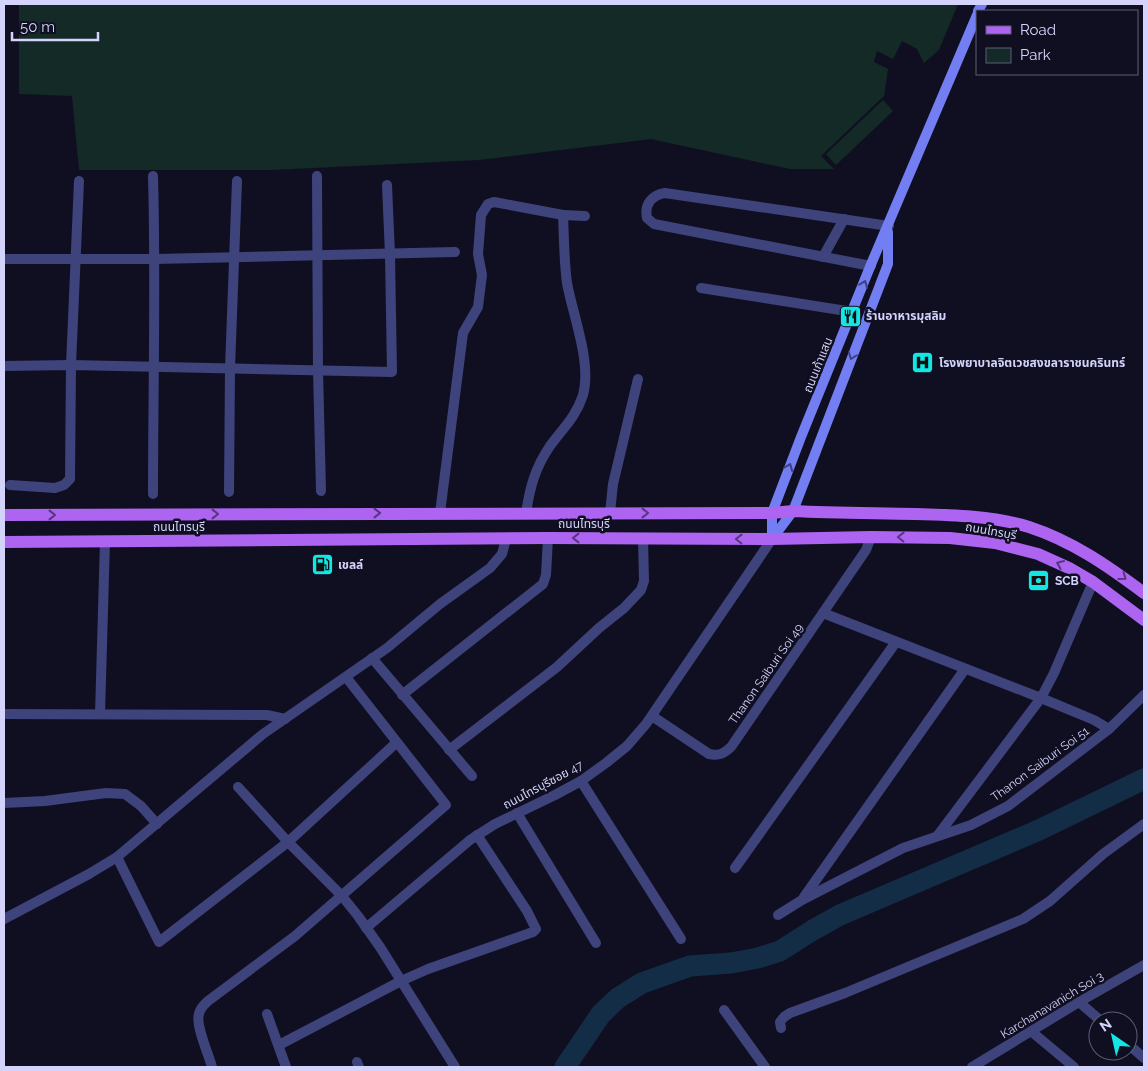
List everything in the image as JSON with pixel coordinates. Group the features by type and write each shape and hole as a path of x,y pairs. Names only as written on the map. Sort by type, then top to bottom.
{"main road":[{"name":"ถนนเก้าแสน","path":"772,513 871,266 976,18"},
{"name":"ถนนเก้าแสน","path":"772,540 793,511 888,264 888,226"},
{"name":"ถนนไทรบุรี","path":"4,515 772,513 793,511 948,515 995,520 1028,527 1059,539 1098,559 1144,593"},
{"path":"772,513 772,540"},
{"name":"ถนนไทรบุรี","path":"4,542 548,538 772,540 872,537 950,538 995,543 1038,554 1069,568 1093,582 1144,620"}],"street":[{"path":"153,176 155,259 153,494"},
{"path":"317,176 321,491"},
{"path":"10,485 55,488 64,485 70,479 71,365 79,181"},
{"path":"229,492 230,368 237,181"},
{"path":"4,366 71,365 392,372 387,185"},
{"path":"871,266 654,224 648,218 647,204 656,196 665,193 888,226"},
{"path":"440,513 463,333 478,307 482,275 478,245 481,216 488,204 494,202 563,215 585,216"},
{"path":"526,513 530,485 537,468 550,446 572,420 583,396 586,384 583,357 567,283 563,215"},
{"path":"823,258 844,219"},
{"path":"4,259 234,258 455,252"},
{"path":"701,288 853,312"},
{"path":"610,513 613,484 638,379"},
{"name":"Thanon Saiburi Soi 49","path":"652,716 709,754 718,756 724,753 731,747 823,613 866,550 872,537"},
{"path":"402,695 543,584 546,575 548,538"},
{"path":"449,750 557,667 599,628 624,608 641,590 644,581 643,538"},
{"path":"4,919 89,874 116,857 249,746 372,658 440,604 490,568 502,554 506,539"},
{"name":"ถนนไทรบุรีซอย 47","path":"366,928 477,835 581,781 627,746 652,716 772,540"},
{"path":"100,714 105,541"},
{"path":"938,835 1041,698 1054,673 1093,582"},
{"path":"823,613 1041,698 1094,720 1109,729"},
{"path":"734,868 896,642"},
{"path":"372,658 472,776"},
{"path":"802,900 965,669"},
{"path":"212,1067 198,1024 198,1015 202,1007 295,936 446,805 396,743 346,676"},
{"name":"Thanon Saiburi Soi 51","path":"778,915 802,900 903,848 971,825 1008,806 1109,729 1144,695"},
{"path":"4,714 267,715 285,719"},
{"path":"116,857 159,942 288,842 396,743"},
{"path":"581,781 681,939"},
{"path":"238,787 288,842 342,896 366,928 455,1067"},
{"path":"4,803 45,801 106,793 125,794 141,806 157,824"},
{"path":"517,813 596,943"},
{"path":"781,1028 780,1022 790,1013 845,993 1023,919 1050,901 1103,854 1144,824"},
{"path":"279,1045 401,981 428,969 533,932 536,929 527,911 477,835"},
{"name":"Karchanavanich Soi 3","path":"972,1067 1144,965"},
{"path":"1079,1002 1089,1011"},
{"path":"724,1010 765,1067"},
{"path":"267,1014 286,1067"},
{"path":"1032,1032 1074,1067"}],"green space":[{"path":"19,4 958,4 939,50 924,63 917,49 902,41 893,59 877,51 874,62 888,69 884,96 821,156 834,169 790,169 651,139 479,160 271,170 79,170 72,96 19,94"},
{"path":"883,100 893,111 836,165 826,154"}],"waterway":[{"path":"565,1067 601,1014 618,998 642,983 690,966 731,963 758,958 780,951 840,915 1039,830 1144,779"}],"place":[{"name":"ร้านอาหารมุสลิม","path":"850,316"},
{"name":"โรงพยาบาลจิตเวชสงขลาราชนครินทร์","path":"923,363"},
{"name":"เชลล์","path":"322,565"},
{"name":"SCB","path":"1039,581"}]}
